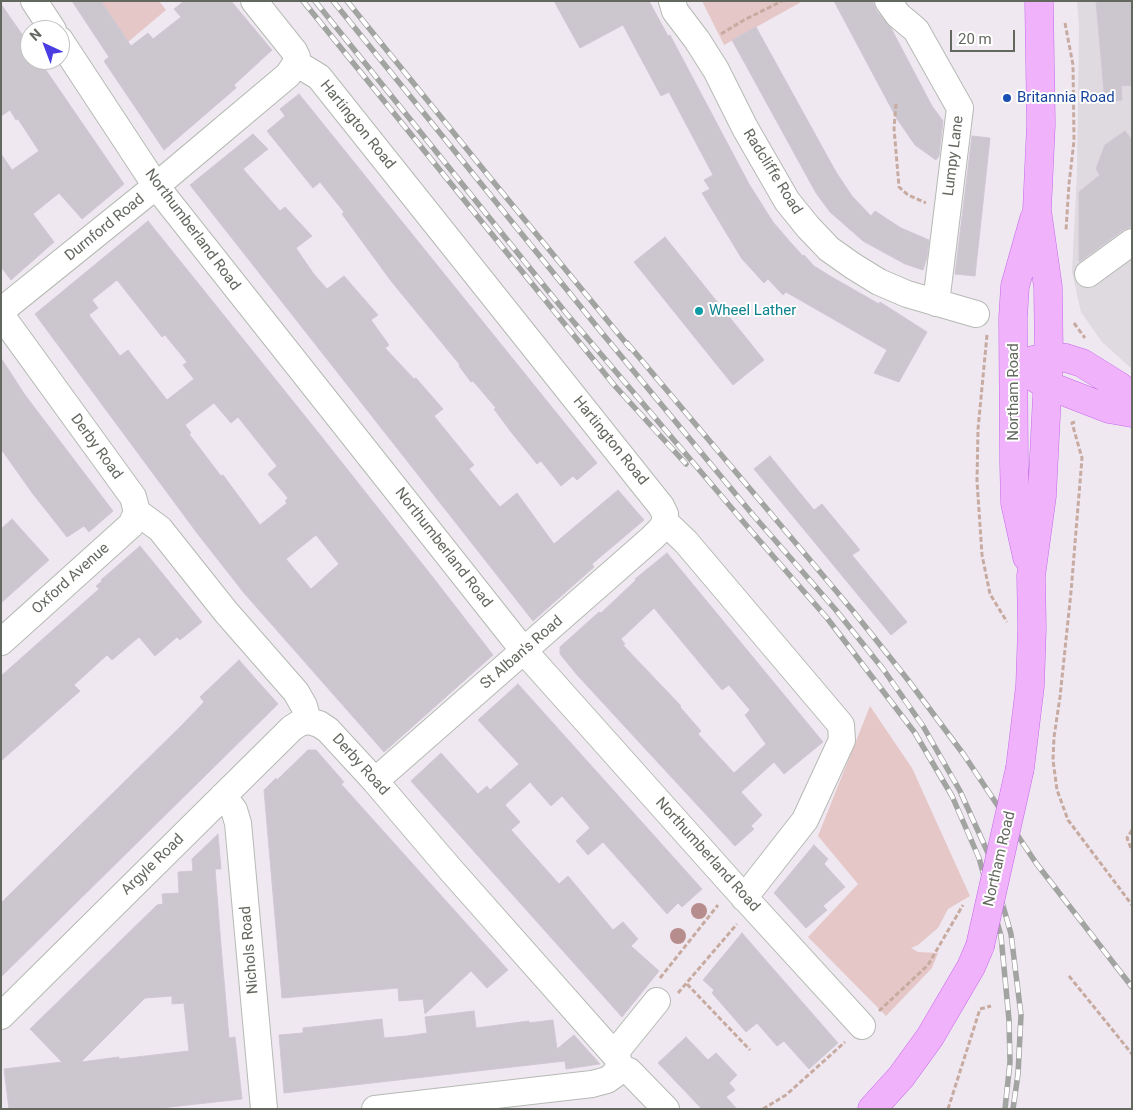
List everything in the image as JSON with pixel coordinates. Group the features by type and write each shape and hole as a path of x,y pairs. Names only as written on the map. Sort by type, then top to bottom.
{"main road":[{"name":"Northam Road","path":"872,1109 901,1077 930,1037 971,967 980,946 1020,768 1030,686 1031,576 1042,496 1049,356 1048,286 1036,210 1041,92 1039,1"},
{"name":"Northam Road","path":"1031,576 1015,503 1015,286 1036,210"},
{"path":"1014,365 1049,356 1066,358 1082,363 1119,386 1132,398"},
{"path":"1014,365 1047,385 1109,409 1132,414"}],"street":[{"path":"34,1 46,20"},
{"path":"254,1 294,51 297,57 296,64"},
{"name":"Radcliffe Road","path":"672,1 675,11 716,70 770,173 787,201 808,227 830,249 879,282 907,294 976,314"},
{"name":"Lumpy Lane","path":"888,1 898,15 916,30 960,108 936,303"},
{"name":"Northumberland Road","path":"70,55 156,186 524,651 743,897 862,1026"},
{"name":"Durnford Road","path":"1,311 156,186 288,75 296,64"},
{"name":"Hartington Road","path":"296,64 319,77 649,490 661,506 665,514 665,522 686,542 841,725 842,740 805,820 743,897"},
{"path":"1088,274 1132,242"},
{"name":"Derby Road","path":"1,315 9,345 132,497 137,512 160,529 226,612 296,692 304,706 308,721 319,724 328,730 375,781 616,1060 666,1109"},
{"name":"Oxford Avenue","path":"1,642 131,525 137,512"},
{"name":"St Alban's Road","path":"375,781 652,538 665,522"},
{"name":"Argyle Road","path":"1,1016 292,728 308,721"},
{"name":"Nichols Road","path":"223,796 234,810 238,823 264,1109"},
{"path":"375,1109 592,1084 607,1080 614,1075 616,1060 657,1001"}],"path":[{"path":"701,46 744,20 782,1"},
{"path":"1065,19 1073,65 1074,141 1066,237"},
{"path":"896,104 894,128 899,187 921,201 948,211"},
{"path":"1072,317 1090,345"},
{"path":"986,341 978,429 977,481 982,555 990,594 1007,622"},
{"path":"1072,423 1082,458 1071,592 1053,760 1057,790 1068,820 1132,905"},
{"path":"1056,692 1060,697"},
{"path":"1132,830 1127,838 1132,852"},
{"path":"743,897 687,984 673,999 657,1001 656,984 743,897"},
{"path":"1069,976 1132,1054"},
{"path":"687,984 750,1050"},
{"path":"948,1109 980,1009 991,1006"}],"shaded area":[{"path":"101,1 159,1 166,10 128,42"},
{"path":"702,1 803,1 724,45"},
{"path":"1077,1 1132,1 1132,369 1102,342 1081,312 1072,272 1077,171 1079,28"},
{"path":"870,706 912,768 970,896 948,909 938,928 918,945 911,948 918,952 938,953 932,968 886,1016 808,937 858,884 818,836"}],"building":[{"path":"72,1 101,1 131,46 148,33 153,39 181,17 174,9 184,1 231,1 272,50 234,85 236,88 164,150 104,61 109,57"},
{"path":"554,1 649,1 668,36 670,35 749,184 773,222 814,266 879,304 880,302 927,332 899,382 874,373 887,350 786,292 783,295 768,279 764,283 742,259 702,193 710,189 704,180 713,175 669,92 661,96 623,25 580,48"},
{"path":"834,1 873,1 876,10 891,28 932,106 943,121 939,156 936,160 915,145 897,119"},
{"path":"1096,1 1132,1 1132,85 1121,86 1122,100 1105,102"},
{"path":"1,4 20,32 20,70 46,70 124,184 82,219 59,193 33,214 54,242 11,280 1,267 1,154 12,170 39,151 10,110 1,116"},
{"path":"756,27 836,172 852,196 871,216 875,211 901,228 929,240 923,270 905,264 863,241 830,212 816,193 732,40"},
{"path":"299,94 597,463 577,480 573,476 561,486 541,461 537,464 494,409 496,408 473,381 471,382 460,365 391,281 342,214 344,212 320,182 313,188 267,131 285,116 280,109"},
{"path":"1125,131 1132,140 1132,226 1123,230 1079,262 1079,192 1100,175 1096,169 1105,145"},
{"path":"253,134 268,149 243,169 280,211 285,207 312,236 296,248 313,273 327,289 344,276 378,315 371,320 389,345 385,348 414,379 416,378 443,409 434,416 474,465 469,469 500,507 517,493 554,544 618,490 644,520 592,564 594,567 533,621 190,185"},
{"path":"972,136 990,138 975,276 955,274"},
{"path":"148,221 317,431 493,655 384,752 244,593 197,533 35,314","holes":["117,280 162,337 165,335 187,362 183,365 194,379 167,400 128,350 120,356 89,315 98,308 92,300","214,403 231,423 238,417 277,466 268,474 288,498 285,501 287,503 260,525 223,475 221,476 189,434 191,433 185,425","316,535 339,564 311,589 286,559"]},
{"name":"Wheel Lather","path":"665,237 764,360 733,385 634,262"},
{"path":"1,358 25,395 113,511 89,532 84,526 67,537 1,449"},
{"path":"770,456 814,510 822,504 860,550 852,555 907,622 891,635 754,469"},
{"path":"12,519 49,560 1,603 1,529"},
{"path":"140,546 202,622 180,640 177,637 155,656 139,637 112,660 107,655 74,685 80,691 1,761 1,676 99,589 96,586 101,580"},
{"path":"667,553 823,742 784,774 774,762 741,792 762,815 751,826 754,829 735,846 578,676 560,654 560,647 599,612 601,613 635,579","holes":["654,608 722,690 729,685 750,710 745,715 766,744 734,773 698,734 701,731 681,706 623,645 625,644 621,639"]},
{"path":"239,660 278,704 1,977 1,903 183,724 204,702 200,697"},
{"path":"518,684 702,889 682,907 678,903 667,914 603,842 588,855 576,841 590,828 562,796 551,806 530,782 505,805 520,822 511,830 559,884 568,876 613,930 623,922 638,939 631,946 659,971 622,1017 411,781 441,753 478,794 487,786 490,790 519,764 478,720"},
{"path":"308,750 316,750 344,782 341,784 508,970 487,988 471,971 425,1014 423,999 399,1001 398,988 282,998 264,790"},
{"path":"218,834 221,869 215,869 229,1038 235,1037 242,1099 152,1109 9,1109 4,1069 62,1062 30,1029 157,905 163,904 162,894 179,893 178,872 193,871 192,859","holes":["172,996 172,1004 184,1003 189,1051 81,1062 145,998"]},
{"path":"814,845 828,859 824,864 845,887 823,906 827,910 806,928 774,893"},
{"path":"742,933 838,1043 809,1069 784,1041 777,1046 757,1023 746,1032 712,993 714,990 703,980"},
{"path":"474,1011 476,1028 553,1020 557,1049 574,1035 600,1064 566,1069 565,1061 284,1093 279,1035 303,1033 303,1028 382,1019 384,1038 407,1036 427,1033 425,1017"},
{"path":"686,1037 708,1060 716,1053 737,1075 729,1083 735,1090 726,1097 737,1109 702,1109 658,1063"}],"railway":[{"path":"303,1 614,385 686,464"},
{"path":"315,1 566,313 827,618 915,733 952,796 979,858 1001,936 1009,1020 1010,1062 1005,1109"},
{"path":"333,1 602,333 753,515 835,609 883,669 923,726 960,791 988,853 1011,934 1021,1015 1018,1074 1013,1109"},
{"path":"347,1 630,348"},
{"path":"627,343 853,611 908,680 964,755 1036,863 1132,987"}],"place":[{"name":"Britannia Road","path":"1007,98"},
{"name":"Wheel Lather","path":"699,311"}]}
